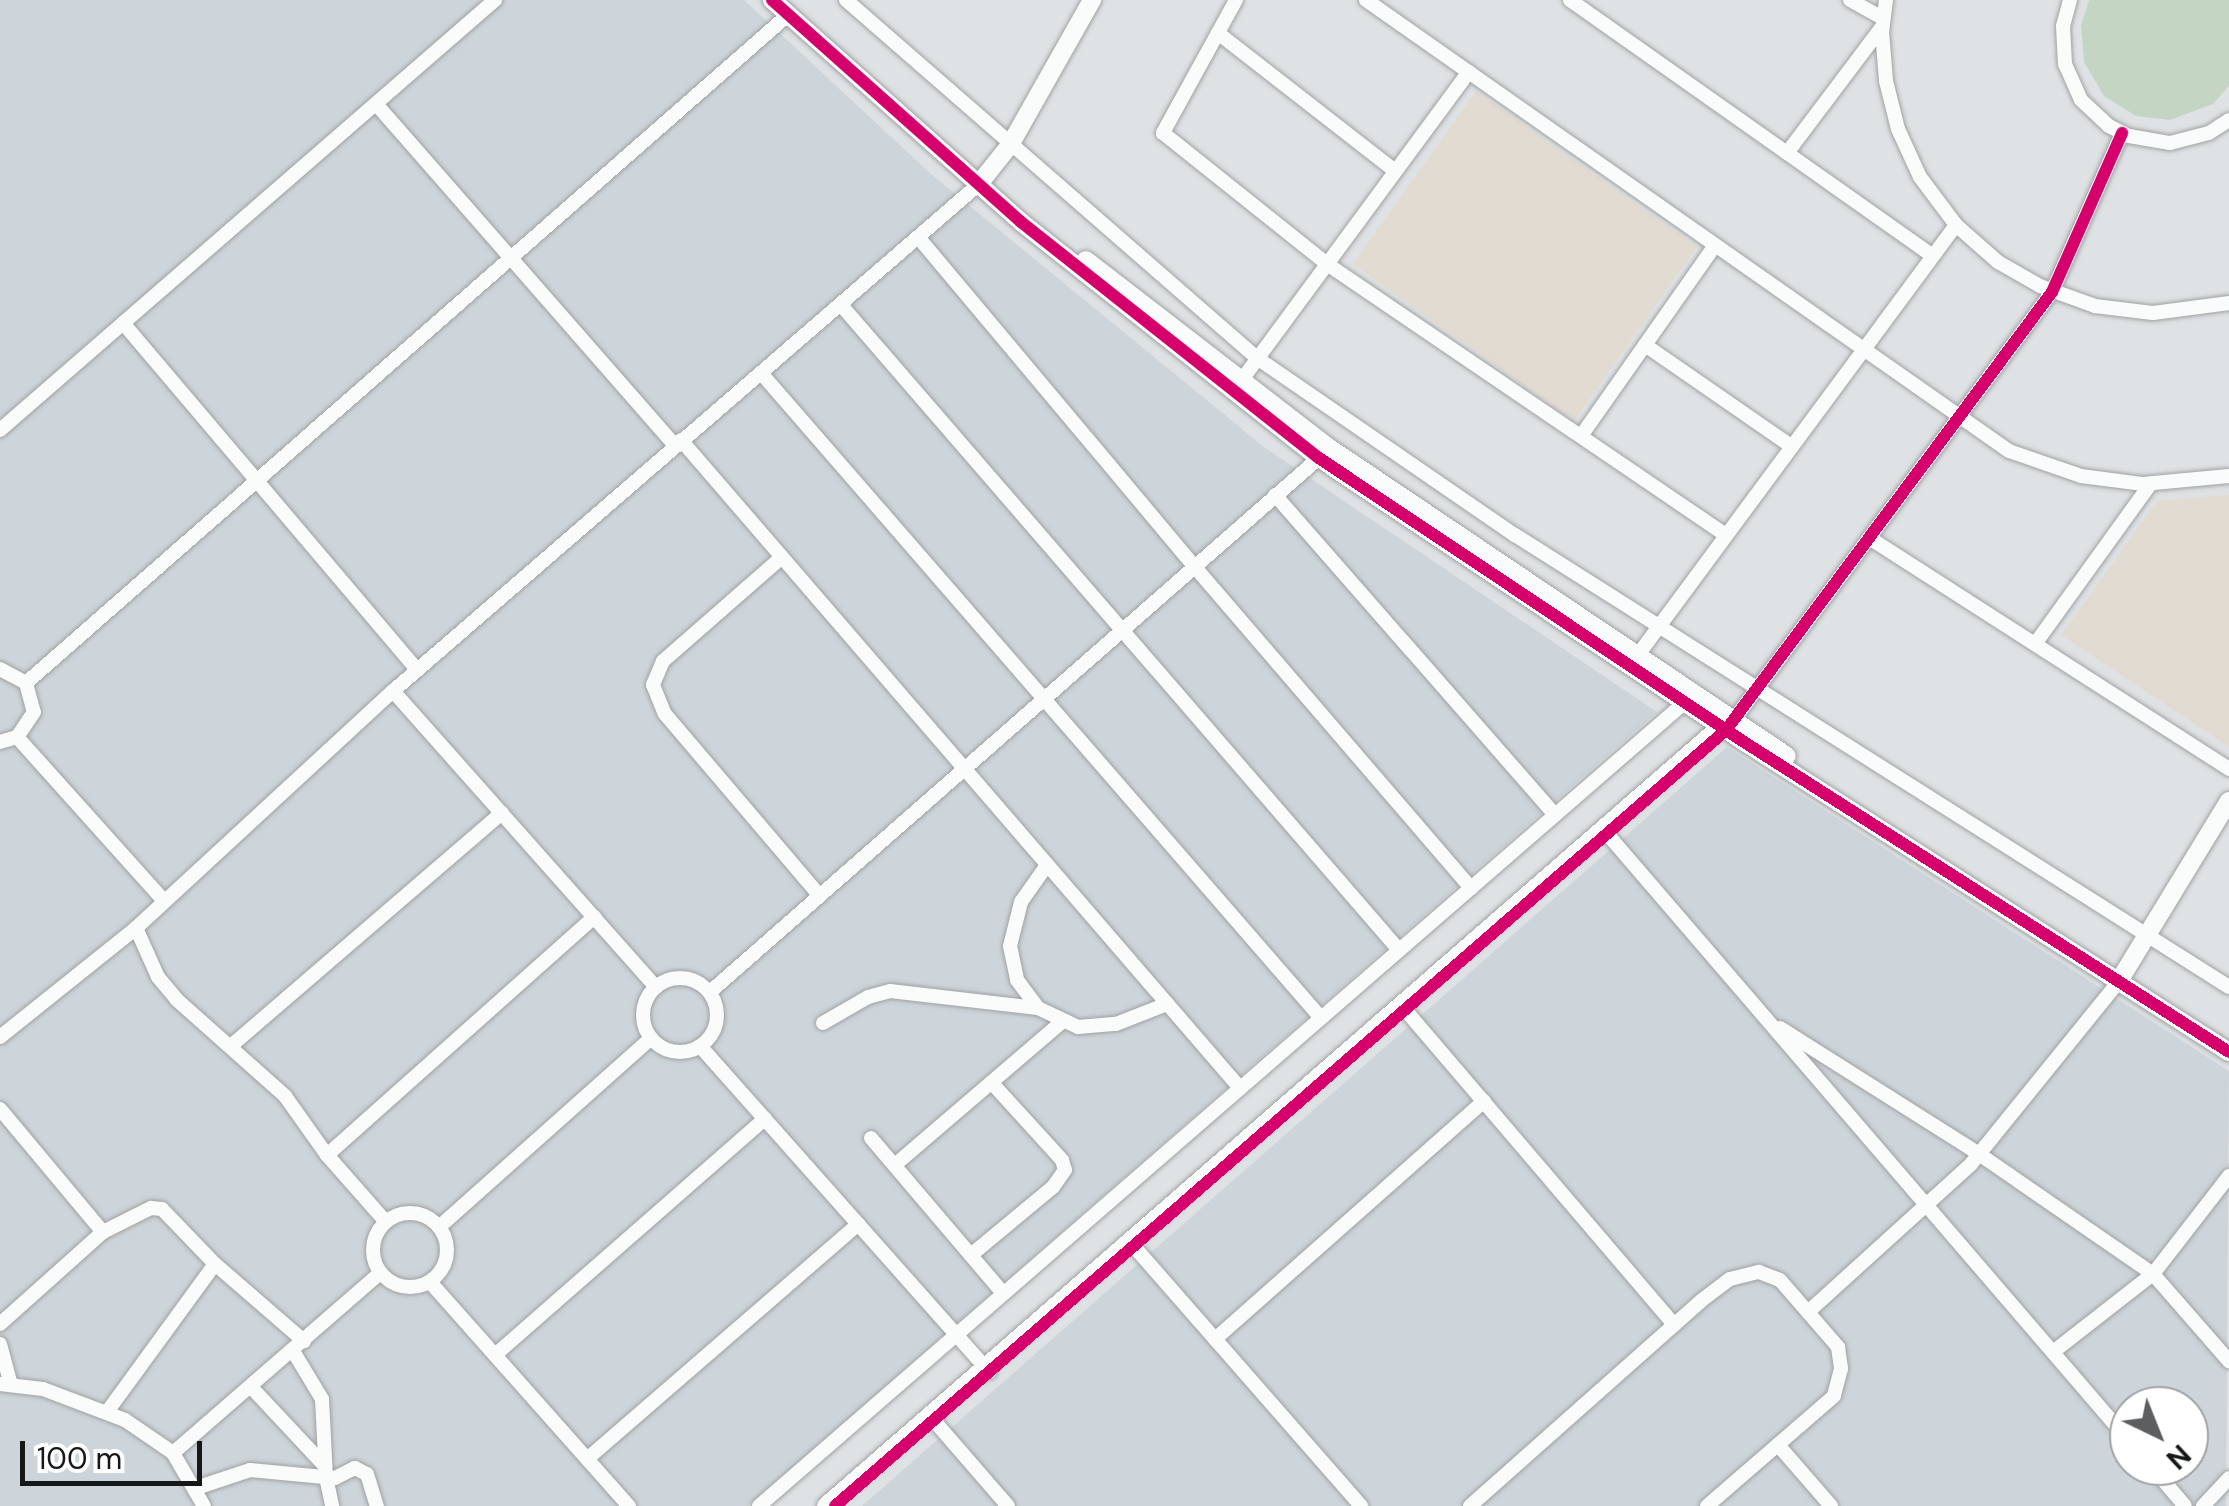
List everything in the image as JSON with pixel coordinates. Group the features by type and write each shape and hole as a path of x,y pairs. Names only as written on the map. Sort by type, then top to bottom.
{"street":[{"path":"0,430 495,0"},
{"path":"772,0 788,8 982,180 1319,458 2121,977 2229,1052"},
{"path":"846,0 1257,358 1514,535 2229,987"},
{"path":"0,1037 136,928 393,690 982,180 1010,145 1092,0"},
{"path":"1236,0 1162,132 1327,264 1725,534"},
{"path":"1366,0 2009,452 2081,476 2151,483 2229,476"},
{"path":"1570,0 1933,256"},
{"path":"1850,0 1882,22"},
{"path":"1886,0 1882,22 1886,81 1898,128 1920,177 1956,225 1998,262 2052,292 2095,306 2153,313 2229,303"},
{"path":"2070,0 2062,47 2071,83 2092,113 2122,133 2170,142 2208,133 2229,120"},
{"path":"26,683 511,258 788,8"},
{"path":"1787,153 1882,22"},
{"path":"1218,33 1395,171"},
{"path":"1236,387 1468,72"},
{"path":"376,104 782,556 1240,1088"},
{"path":"835,1506 1730,722 1760,688 2052,292 2122,133"},
{"path":"1634,660 1956,225"},
{"path":"918,237 1471,888"},
{"path":"1581,436 1715,246"},
{"path":"841,306 1399,950"},
{"path":"123,324 416,670"},
{"path":"1645,345 1790,446"},
{"path":"761,374 1321,1018"},
{"path":"1236,387 1634,660 1684,703 1730,722"},
{"path":"710,992 1319,458"},
{"path":"2034,644 2151,483"},
{"path":"1275,495 1555,815"},
{"path":"1871,539 2229,769"},
{"path":"782,556 663,661 653,685 665,714 820,895"},
{"path":"0,669 26,683 34,712 17,737 0,742"},
{"path":"393,690 656,987"},
{"path":"760,1506 1684,703"},
{"path":"17,737 164,900"},
{"path":"1808,1312 1928,1207 1979,1154 2121,977 2229,801"},
{"path":"232,1045 502,813"},
{"path":"1605,831 2109,1418"},
{"path":"1038,1008 1017,980 1010,946 1021,902 1047,865"},
{"path":"327,1155 594,917"},
{"path":"136,928 158,977 177,1000 285,1096 327,1155 386,1222"},
{"path":"2121,977 2229,1040"},
{"path":"671,978 687,978 710,992 717,1021 700,1046 675,1052 651,1038 643,1008 656,987 671,978"},
{"path":"823,1023 868,997 890,991 1038,1008 1078,1027 1116,1024 1167,1004"},
{"path":"1404,1008 1674,1325"},
{"path":"1766,1019 1979,1154 2153,1274 2229,1361"},
{"path":"896,1164 1063,1021"},
{"path":"439,1227 651,1038"},
{"path":"700,1046 987,1370"},
{"path":"971,1255 1053,1187 1065,1170 1062,1160 991,1082"},
{"path":"1215,1340 1484,1101"},
{"path":"0,1109 103,1232"},
{"path":"495,1356 765,1119"},
{"path":"871,1138 1003,1293"},
{"path":"2053,1352 2153,1274 2229,1176"},
{"path":"0,1324 103,1232 151,1208 162,1209 299,1346 322,1399 325,1471 332,1506"},
{"path":"416,1213 439,1227 446,1257 430,1282 405,1287 380,1274 373,1244 386,1222 401,1214 416,1213"},
{"path":"587,1459 858,1224"},
{"path":"1132,1244 1360,1506"},
{"path":"107,1412 215,1264"},
{"path":"1470,1506 1730,1279 1758,1272 1780,1280 1838,1347 1841,1369 1834,1396 1707,1506"},
{"path":"173,1453 380,1274"},
{"path":"430,1282 629,1506"},
{"path":"0,1344 5,1385 43,1389 107,1412 173,1453 204,1506"},
{"path":"252,1388 325,1471 335,1478 355,1468 364,1470 377,1506"},
{"path":"826,1506 932,1418"},
{"path":"932,1418 1008,1506"},
{"path":"1778,1445 1831,1506"},
{"path":"196,1488 250,1470 325,1471"},
{"path":"2202,1506 2229,1478"},
{"path":"2168,1486 2185,1506"}],"shaded area":[{"path":"0,0 744,0 932,175 1264,447 1657,712 748,1506 0,1506"},
{"path":"1476,91 1697,247 1574,421 1353,264"},
{"path":"2229,495 2229,747 2061,635 2157,501"},
{"path":"1727,747 2229,1071 2226,1506 862,1506"}],"green space":[{"path":"2089,0 2229,0 2229,86 2213,104 2170,120 2136,116 2104,96 2084,62 2081,25"}],"cycle path":[{"path":"772,0 1021,222 1319,458 1741,740 2229,1052"},
{"path":"835,1506 1726,730 2052,292 2122,133"}]}
